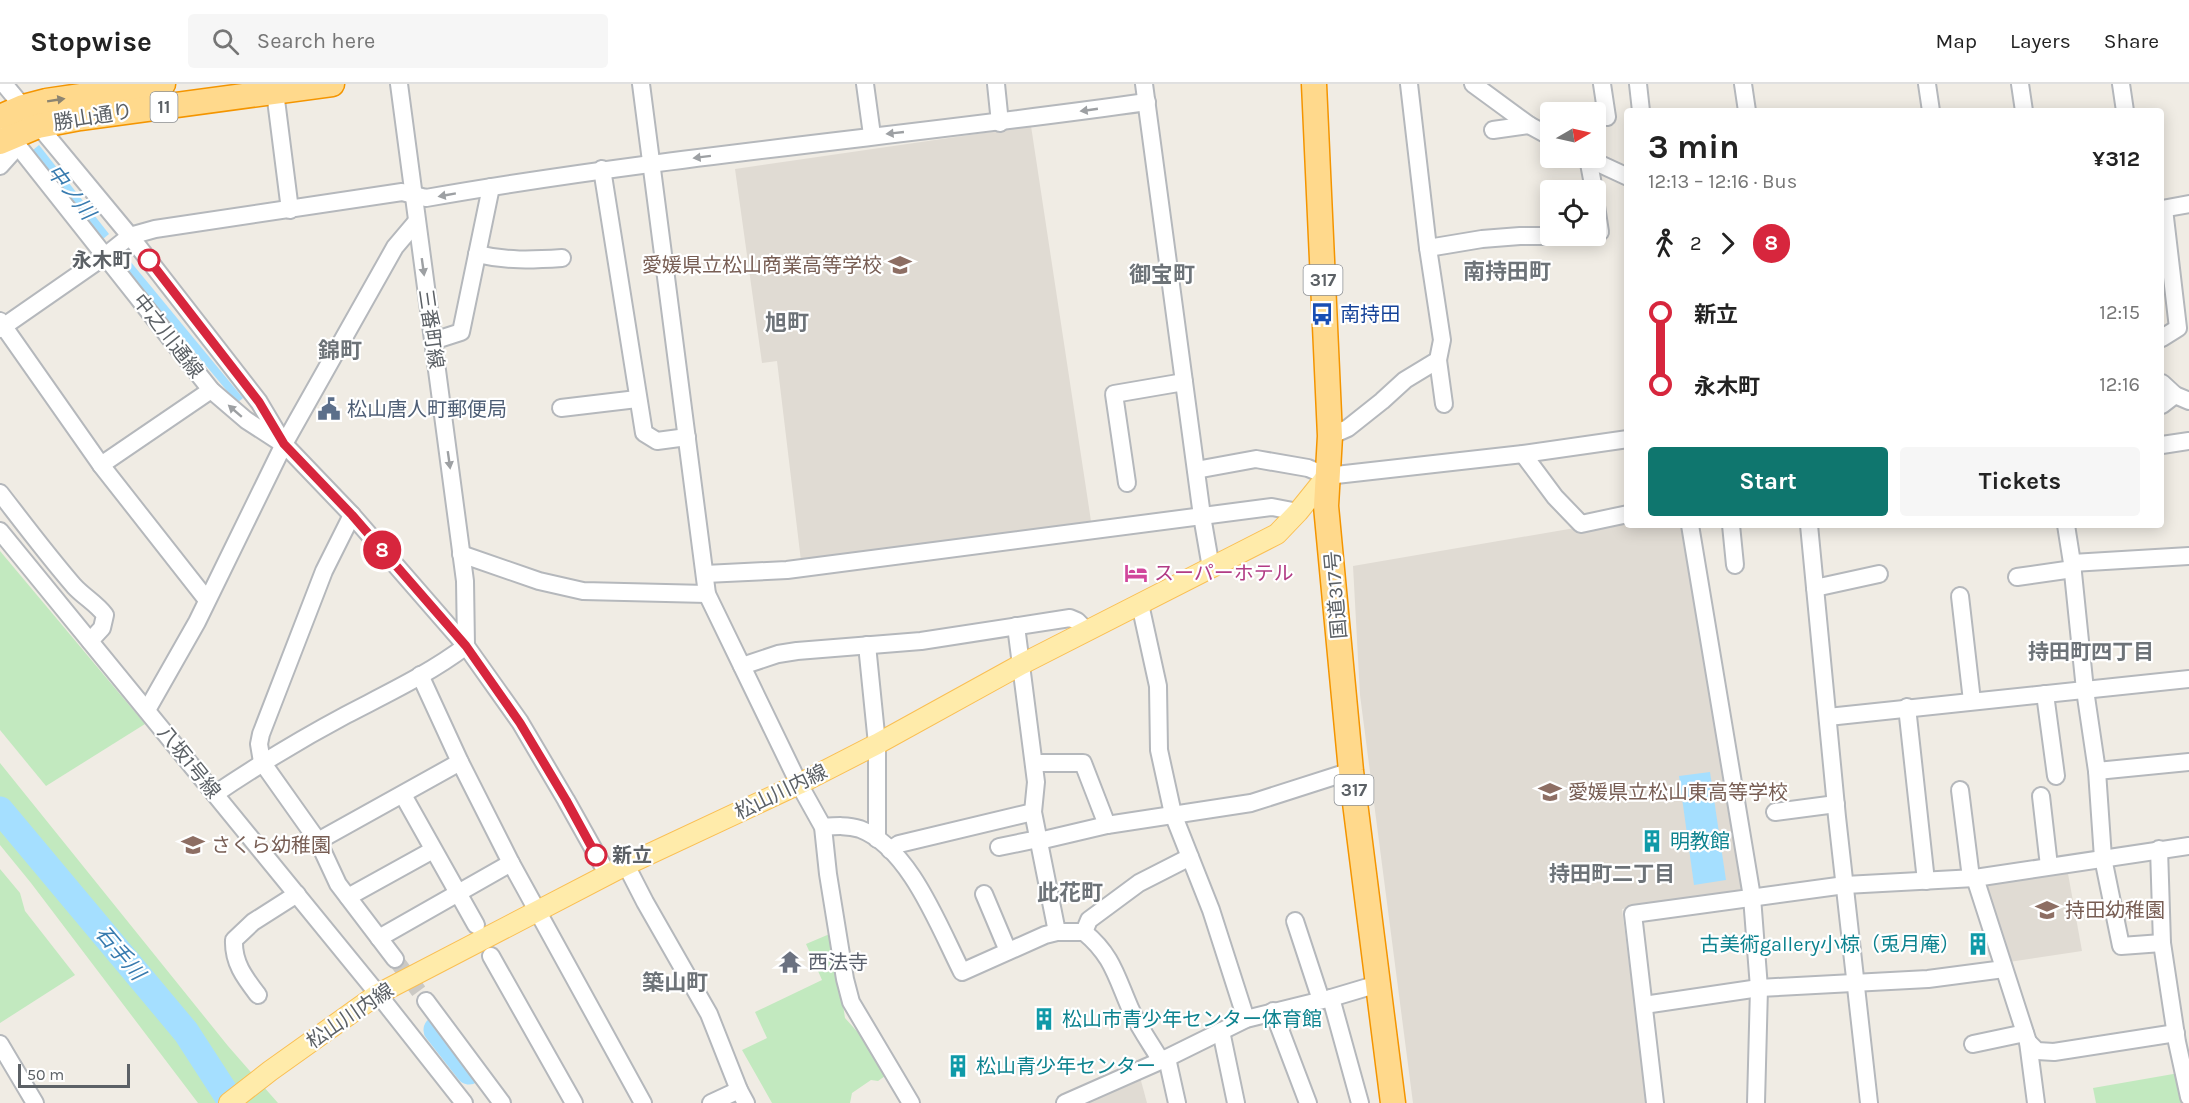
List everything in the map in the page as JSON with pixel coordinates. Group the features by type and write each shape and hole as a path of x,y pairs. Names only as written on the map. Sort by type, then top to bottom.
{"highway":[{"name":"勝山通り","path":"5,134 211,92 332,84"},
{"name":"国道317号","path":"1314,84 1330,436 1326,506 1351,771 1393,1103"},
{"name":"勝山通り","path":"5,134 23,107 106,88 153,85"}],"main road":[{"name":"松山川内線","path":"229,1103 378,994 538,909 799,784 1022,664 1277,534 1298,513 1327,476"}],"street":[{"name":"中之川通線","path":"4,84 130,236 259,402 284,444 352,515 466,646 520,723 608,875"},
{"name":"三番町線","path":"399,84 465,581 466,646"},
{"path":"641,84 707,594 799,784 824,827 828,874 845,979 851,1002 911,1103"},
{"path":"865,84 872,135"},
{"path":"996,84 1000,123"},
{"path":"1144,84 1211,568"},
{"path":"1409,84 1428,248 1442,340 1438,360 1444,404"},
{"path":"1473,84 1540,130"},
{"path":"1602,84 1607,117"},
{"path":"1638,84 1641,108"},
{"path":"1743,84 1747,108"},
{"path":"1927,84 1931,108"},
{"path":"2020,84 2024,108"},
{"path":"2121,84 2125,108"},
{"path":"274,88 290,210"},
{"path":"207,600 101,465 1,326 105,256 130,236 155,229 402,192 426,198 602,169 872,135 1000,123 1147,102"},
{"path":"1493,130 1529,124"},
{"name":"中之川通線","path":"5,134 211,390 246,420 284,444"},
{"path":"0,166 5,134"},
{"path":"1606,167 1624,175"},
{"path":"602,169 644,434 657,441 687,437"},
{"path":"433,341 461,332 491,187"},
{"path":"2164,209 2189,204"},
{"path":"2164,217 2178,328 2164,337"},
{"path":"147,710 197,622 284,444 395,248 417,221"},
{"path":"1428,248 1482,238 1540,236"},
{"path":"477,254 502,260 528,261 562,258"},
{"path":"1330,436 1348,428 1405,380 1438,360"},
{"path":"1127,483 1114,394 1185,382"},
{"path":"2164,384 2182,398"},
{"path":"101,465 211,390"},
{"path":"2164,404 2182,398"},
{"path":"561,408 637,399"},
{"path":"1196,470 1256,459 1308,468 1327,476 1523,454 1624,440"},
{"path":"2164,445 2189,441"},
{"path":"1523,454 1555,497 1581,524 1624,515"},
{"path":"0,492 55,564 105,615 102,628 90,641"},
{"path":"705,574 787,570 1272,507 1298,513"},
{"path":"352,515 324,572 259,744 262,762 318,841 338,884 395,959"},
{"path":"1690,528 1752,897 1759,988 1756,1103"},
{"path":"1731,528 1735,565"},
{"path":"1809,528 1836,804 1869,1103"},
{"path":"2066,528 2097,771 2103,858 2121,946 2162,943"},
{"name":"八坂1号線","path":"0,531 297,894 464,1103"},
{"path":"461,554 539,581 583,591 707,594"},
{"path":"2017,578 2072,566 2189,556"},
{"path":"1815,588 1879,574"},
{"path":"1960,597 1972,701"},
{"path":"1140,604 1158,686 1159,750 1173,814 1211,910 1246,1019"},
{"path":"742,666 778,654 921,641 1070,618 1077,621 1087,631"},
{"path":"1016,626 1036,782 1033,812 1057,932"},
{"path":"867,645 884,845"},
{"path":"215,794 262,762 420,675 466,646"},
{"path":"420,675 460,762 511,863 643,1103"},
{"path":"1828,717 1907,707 2189,680"},
{"path":"2045,694 2056,776"},
{"path":"1907,707 1926,881"},
{"path":"318,841 460,762"},
{"path":"2097,771 2189,762"},
{"path":"1034,763 1083,763 1107,825"},
{"path":"999,847 1107,825 1251,803 1351,771"},
{"path":"1960,790 1973,878 2026,1038 2036,1103"},
{"path":"403,795 476,925"},
{"path":"2041,796 2049,866"},
{"path":"1775,812 1836,804"},
{"path":"884,845 899,844 1033,812"},
{"path":"824,827 842,826 860,829 884,845 912,874 962,972 1057,932 1084,932 1099,944 1114,968 1131,1010 1164,1060 1177,1103"},
{"path":"1655,1103 1633,914 1845,885 1973,878 2189,846"},
{"path":"348,897 433,849"},
{"path":"2160,849 2162,943 2181,1038 2189,1097"},
{"path":"1084,932 1089,920 1139,883 1190,857"},
{"path":"379,938 511,863"},
{"path":"627,865 645,902 709,1014 743,1096 711,1103"},
{"path":"258,995 242,974 235,955 234,940 253,922 297,894"},
{"path":"984,894 1008,951"},
{"path":"1295,921 1326,999 1360,1103"},
{"path":"491,956 574,1103"},
{"path":"1644,1005 1759,988 1928,979 2004,969"},
{"path":"1065,1103 1164,1060 1246,1019 1378,984"},
{"path":"426,1001 502,1103"},
{"path":"1274,1011 1308,1103"},
{"path":"1221,1031 1236,1103"},
{"path":"2026,1038 2037,1052 2055,1052 2181,1038"},
{"path":"1973,1044 2026,1038"},
{"path":"0,1044 35,1103"}],"shaded area":[{"name":"愛媛県立松山商業高等学校","path":"1031,126 1091,521 801,561 777,361 762,363 735,169"},
{"name":"愛媛県立松山東高等学校","path":"1624,520 1624,528 1685,528 1743,889 1622,909 1647,1103 1413,1103 1360,695 1353,566"},
{"path":"2067,868 2082,951 2009,962 1982,882"},
{"path":"1140,1077 1147,1103 1079,1103"}],"green space":[{"path":"0,551 145,724 46,786 0,730"},
{"path":"0,763 228,1046 278,1103 198,1103 0,845"},
{"path":"0,869 20,893 25,911 75,975 0,1023"},
{"path":"832,933 845,1018 862,1037 885,1076 878,1081 871,1080 852,1093 850,1103 772,1103 742,1050 767,1038 755,1012 822,980 806,944"},
{"path":"2179,1073 2185,1103 2096,1103 2093,1088"}],"water":[{"path":"39,145 109,234 103,239 33,150"},
{"path":"130,261 243,398 237,403 124,267"},
{"path":"1710,772 1726,880 1694,885 1679,776"}],"waterway":[{"name":"石手川","path":"0,810 186,1032 232,1103"},
{"name":"中ノ川","path":"437,1030 469,1071"}],"tunnel":[{"path":"395,959 426,1001"}],"bus line":[{"name":"8","path":"149,260 259,402 284,444 352,515 466,646 520,723 596,855"}],"place":[{"name":"永木町","path":"149,260"},
{"name":"愛媛県立松山商業高等学校","path":"900,265"},
{"name":"南持田","path":"1322,314"},
{"name":"松山唐人町郵便局","path":"329,409"},
{"name":"スーパーホテル","path":"1136,573"},
{"name":"愛媛県立松山東高等学校","path":"1550,792"},
{"name":"明教館","path":"1652,841"},
{"name":"さくら幼稚園","path":"193,845"},
{"name":"新立","path":"596,855"},
{"name":"持田幼稚園","path":"2047,910"},
{"name":"古美術gallery小椋（兎月庵）","path":"1978,944"},
{"name":"西法寺","path":"790,962"},
{"name":"松山市青少年センター体育館","path":"1044,1019"},
{"name":"松山青少年センター","path":"958,1066"}],"district":[{"name":"南持田町","path":"1507,272"},
{"name":"御宝町","path":"1162,275"},
{"name":"旭町","path":"787,323"},
{"name":"錦町","path":"340,351"},
{"name":"持田町四丁目","path":"2091,652"},
{"name":"持田町二丁目","path":"1612,874"},
{"name":"此花町","path":"1070,893"},
{"name":"築山町","path":"675,983"}]}
